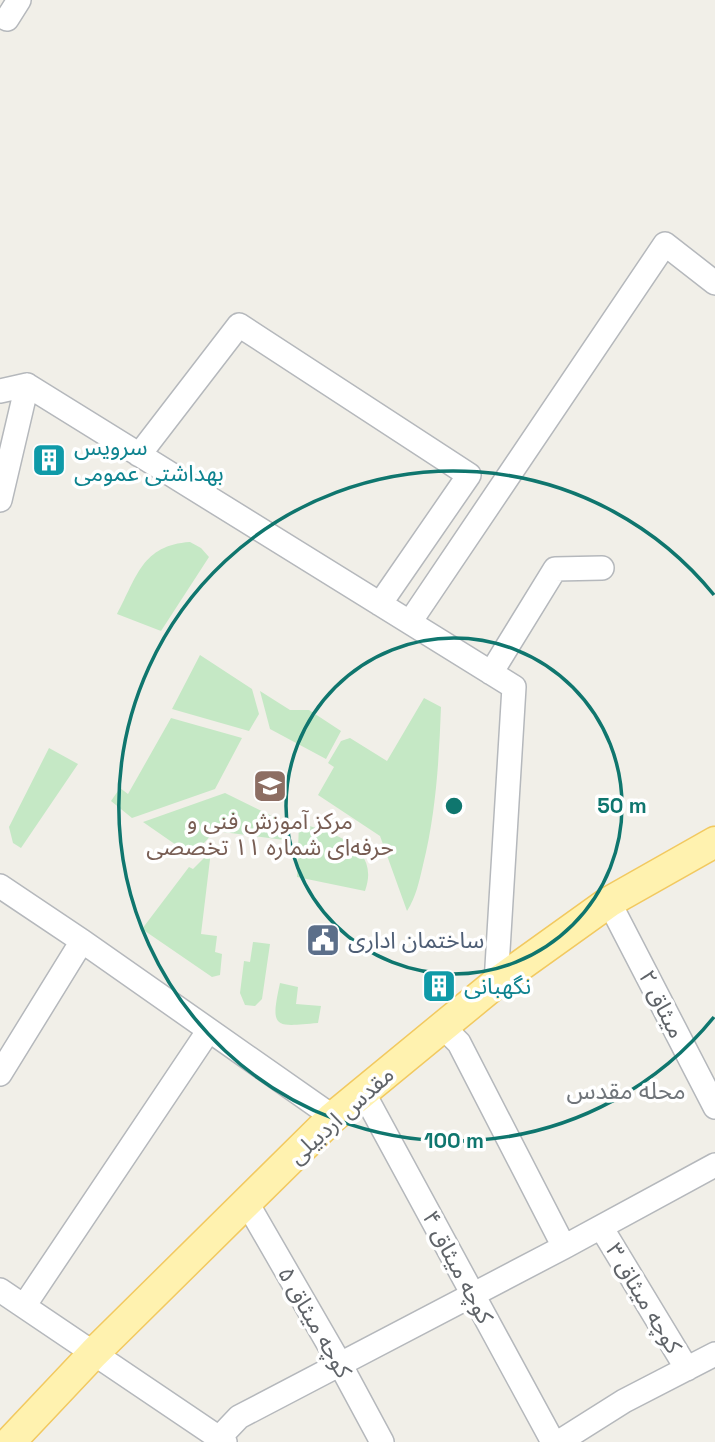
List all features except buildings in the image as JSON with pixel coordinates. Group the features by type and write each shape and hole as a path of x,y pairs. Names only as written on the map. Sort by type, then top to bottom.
{"main road":[{"name":"مقدس اردبیلی","path":"10,1442 94,1353 333,1117 496,983 609,902 715,842"}],"street":[{"path":"410,622 665,244 715,284"},
{"path":"139,455 239,325 469,475 380,604"},
{"path":"0,391 27,385 514,687 496,983"},
{"path":"0,500 27,385"},
{"path":"491,673 555,569 602,568"},
{"path":"0,887 82,941 333,1117"},
{"name":"میثاق ۲","path":"609,902 715,1107"},
{"path":"0,1074 82,941"},
{"path":"443,1027 459,1043 564,1248"},
{"path":"24,1306 209,1030"},
{"name":"کوچه میثاق ۴","path":"363,1092 553,1442"},
{"path":"0,1290 222,1440 239,1418 564,1248 715,1165"},
{"name":"کوچه میثاق ۵","path":"247,1203 382,1442"},
{"name":"کوچه میثاق ۳","path":"601,1227 687,1369"},
{"path":"559,1442 624,1401 715,1354"}],"green space":[{"path":"190,542 201,548 209,557 161,631 117,614 136,576 151,556 174,544"},
{"path":"200,655 252,689 259,714 249,731 172,709"},
{"path":"260,691 290,710 309,710 341,731 326,759 270,729"},
{"path":"424,698 441,707 438,767 427,845 417,889 407,911 380,836 318,795 334,767 328,763 341,741 350,738 387,761"},
{"path":"171,718 242,738 215,789 132,818 111,801 120,788 128,794"},
{"path":"49,748 78,764 21,848 13,843 9,827"},
{"path":"225,793 286,823 284,840 215,831 192,856 143,822"},
{"path":"299,823 339,837 360,853 366,863 368,876 365,891 297,877"},
{"path":"211,851 201,934 217,936 215,952 222,954 220,975 212,977 142,929 189,867 193,869"},
{"path":"253,942 270,944 262,999 255,1006 245,1005 240,993 244,961 250,962"},
{"path":"280,983 298,987 296,1004 321,1006 318,1023 292,1025 279,1022 276,1009"}],"place":[{"name":"سرویس بهداشتی عمومی","path":"49,460"},
{"name":"مرکز آموزش فنی و حرفه‌ای شماره ۱۱ تخصصی","path":"270,786"},
{"name":"ساختمان اداری","path":"323,940"},
{"name":"نگهبانی","path":"439,986"}],"district":[{"name":"محله مقدس","path":"626,1090"}]}
